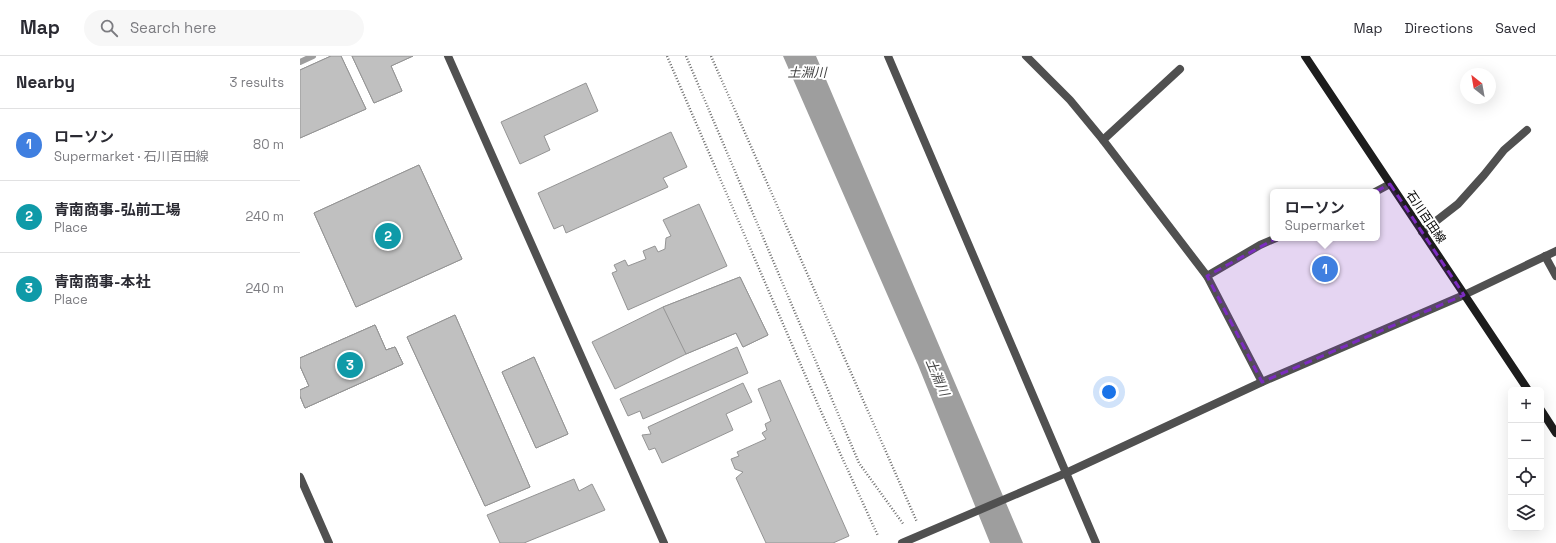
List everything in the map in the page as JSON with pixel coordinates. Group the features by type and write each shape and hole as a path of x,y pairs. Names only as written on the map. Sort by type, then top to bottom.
{"main road":[{"name":"石川百田線","path":"1305,56 1526,387"},
{"path":"1544,415 1556,433"}],"street":[{"path":"448,56 664,543"},
{"path":"888,56 1096,543"},
{"path":"1026,56 1070,100 1103,140 1207,276 1262,382"},
{"path":"1103,140 1180,69"},
{"path":"1422,232 1458,204 1504,150 1528,130"},
{"path":"1380,189 1390,184"},
{"path":"1207,276 1270,241"},
{"path":"902,543 1066,473 1262,382 1464,295 1556,251"},
{"path":"1545,256 1556,276"},
{"path":"300,477 330,543"}],"path":[{"path":"666,56 816,399 878,536"},
{"path":"686,56 859,463 904,525"},
{"path":"711,56 922,534"}],"highlighted area":[{"path":"1390,184 1464,295 1262,382 1207,276 1344,201 1373,193"}],"water":[{"name":"土淵川","path":"783,56 816,56 1023,543 990,543 918,365"}],"building":[{"path":"331,56 341,56 366,109 300,138 300,70"},
{"path":"331,56 341,56 366,109 300,138 300,70"},
{"path":"352,56 413,56 391,66 402,91 374,103"},
{"path":"352,56 413,56 391,66 402,91 374,103"},
{"path":"586,83 598,111 544,136 550,150 520,164 501,122"},
{"path":"671,132 687,167 663,178 668,187 566,233 563,225 554,229 538,193"},
{"path":"419,165 462,259 356,307 314,213"},
{"path":"419,165 462,259 356,307 314,213"},
{"path":"699,204 727,266 628,310 612,273 617,271 614,265 625,260 628,266 646,259 643,251 655,246 658,252 665,249 666,238 671,236 663,220"},
{"path":"740,277 768,335 743,347 736,333 686,354 615,389 592,342 663,307"},
{"path":"740,277 768,335 743,347 736,333 686,354 663,307"},
{"path":"455,315 530,487 485,506 407,337"},
{"path":"455,315 530,487 485,506 407,337"},
{"path":"375,325 386,350 395,347 403,364 305,408 300,396 300,390 309,386 300,366 300,358"},
{"path":"375,325 386,350 395,347 403,364 305,408 300,396 300,390 309,386 300,366 300,358"},
{"path":"375,325 386,350 395,347 403,364 305,408 300,396 300,390 309,386 300,366 300,358"},
{"path":"737,347 748,373 643,419 640,411 628,416 620,399"},
{"path":"534,357 568,434 536,448 502,372"},
{"path":"534,357 568,434 536,448 502,372"},
{"path":"780,380 849,536 833,543 766,543 736,478 743,472 735,469 731,459 739,456 737,452 766,439 762,433 767,430 765,424 771,421 758,389"},
{"path":"743,383 752,402 726,414 733,430 662,463 655,448 649,450 642,435 651,434 648,427"},
{"path":"574,479 579,491 592,484 605,510 524,543 500,543 487,515"}],"waterway":[{"path":"300,62 313,56"}],"place":[{"name":"青南商事-弘前工場","path":"388,236"},
{"name":"ローソン","path":"1325,269"},
{"name":"青南商事-本社","path":"350,365"}]}
